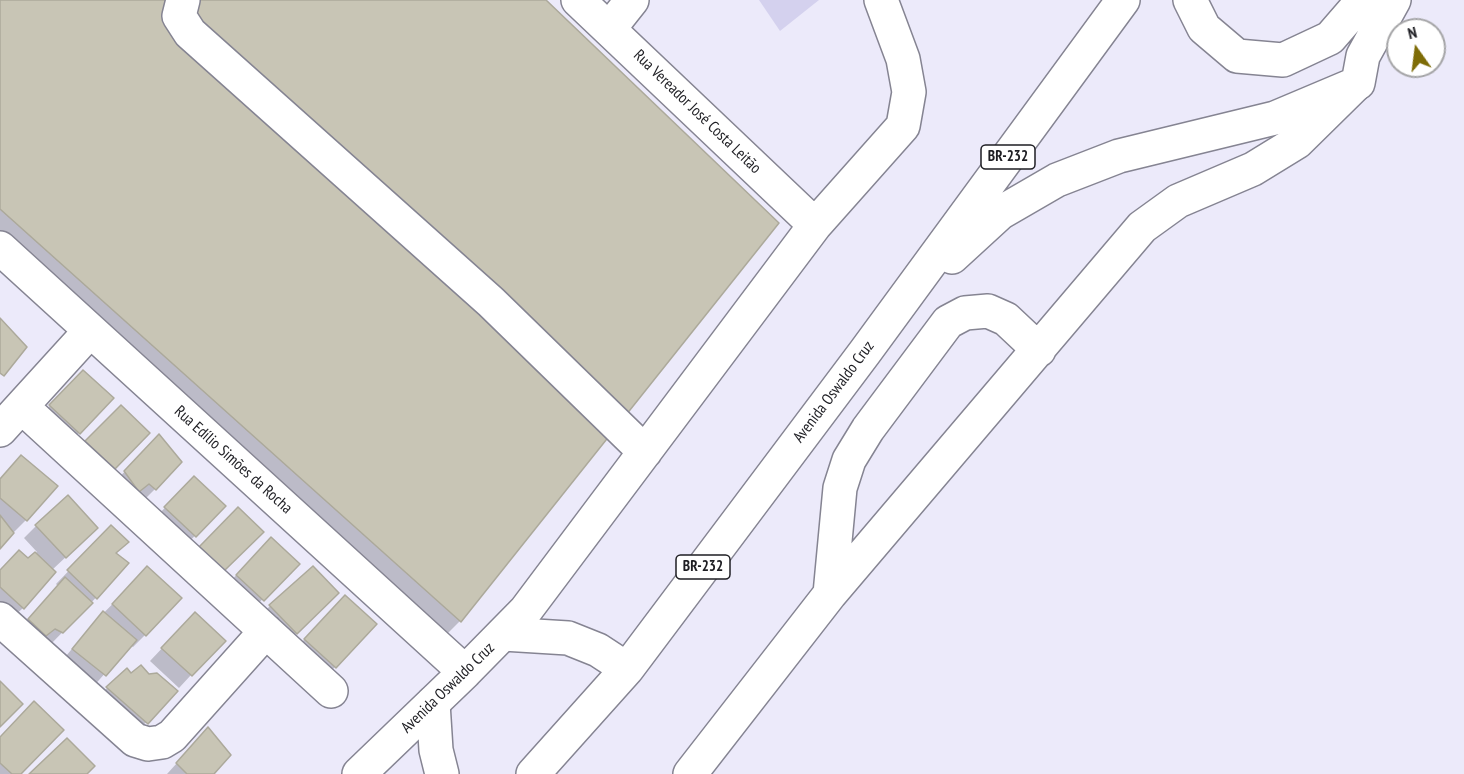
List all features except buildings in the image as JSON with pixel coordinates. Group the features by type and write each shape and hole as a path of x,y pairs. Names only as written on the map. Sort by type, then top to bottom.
{"main road":[{"path":"183,0 179,16 190,33 491,302 645,452"},
{"name":"Rua Vereador José Costa Leitão","path":"579,0 815,225"},
{"path":"609,29 632,0"},
{"name":"Avenida Oswaldo Cruz","path":"359,774 526,610 815,225 903,126 909,92 903,59 881,0"},
{"path":"1190,0 1204,28 1237,56 1283,60 1330,38 1364,0"},
{"path":"690,774 830,594 1142,227 1178,201 1253,169 1297,142 1358,83 1363,56 1394,0"},
{"name":"Avenida Oswaldo Cruz","path":"533,774 627,669 1122,1"},
{"path":"896,309 1000,213 1057,180 1119,156 1275,118 1358,83"},
{"name":"Rua Edílio Simões da Rocha","path":"0,248 465,672"},
{"path":"830,594 840,489 849,460 868,429 948,322 965,313 988,311 1006,319 1039,350"},
{"path":"90,331 11,418 266,631 331,691"},
{"path":"0,619 135,740 148,744 162,742 172,736 266,631"},
{"path":"503,634 568,638 598,650 627,669"},
{"path":"433,703 436,750 442,774"}],"shaded area":[{"path":"759,0 819,0 780,31"}]}
